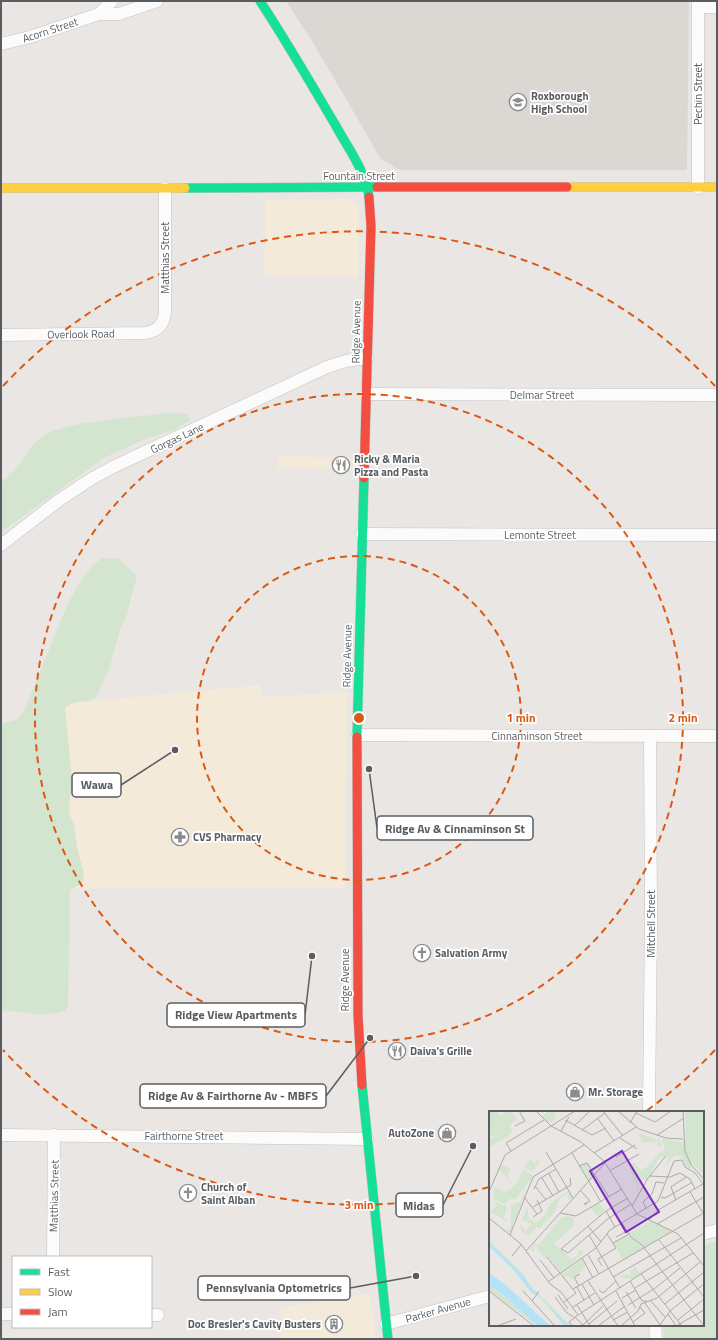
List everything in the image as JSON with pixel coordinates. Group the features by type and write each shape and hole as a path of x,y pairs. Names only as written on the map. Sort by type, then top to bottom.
{"main road":[{"name":"Ridge Avenue","path":"260,1 290,47 358,165 367,188 370,220 358,736 358,1016 362,1091 388,1339"},
{"name":"Fountain Street","path":"1,188 717,187"}],"street":[{"name":"Acorn Street","path":"99,14 112,1"},
{"name":"Acorn Street","path":"1,44 42,34 99,14 119,14 156,1"},
{"path":"698,4 717,8"},
{"name":"Pechin Street","path":"698,4 698,188"},
{"name":"Matthias Street","path":"160,327 165,318 165,188"},
{"name":"Overlook Road","path":"1,335 145,333 152,332 160,327"},
{"name":"Gorgas Lane","path":"1,545 72,491 113,467 327,367 346,361 367,358"},
{"name":"Delmar Street","path":"366,394 717,395"},
{"name":"Lemonte Street","path":"362,534 717,535"},
{"name":"Cinnaminson Street","path":"358,736 717,736"},
{"name":"Mitchell Street","path":"649,1111 651,916 650,736"},
{"name":"Fairthorne Street","path":"1,1135 367,1139"},
{"name":"Matthias Street","path":"53,1256 54,1135"},
{"path":"704,1234 717,1230"},
{"name":"Parker Avenue","path":"386,1324 489,1296"},
{"path":"1,1314 12,1314"},
{"path":"655,1326 656,1339"}],"shaded area":[{"name":"Roxborough High School","path":"286,1 689,1 687,170 399,170 381,159 314,44"},
{"path":"348,199 354,202 358,208 358,277 264,275 266,200"},
{"path":"278,456 353,458 353,470 278,468"},
{"path":"260,685 262,697 347,692 345,888 115,888 71,889 71,891 41,891 37,706"},
{"path":"370,1293 376,1339 280,1339 280,1308"}],"green space":[{"path":"168,413 186,414 190,420 174,430 145,439 104,458 1,532 1,482 19,466 34,444 42,437 53,431 84,423"},
{"path":"102,558 118,558 136,575 136,581 109,669 96,697 91,700 73,703 65,708 73,789 70,796 69,813 74,825 78,852 84,873 82,884 70,890 68,1006 65,1011 47,1014 14,1011 1,1012 1,724 17,720 24,711 71,598 85,575"},
{"path":"717,1241 717,1339 664,1339 663,1326 704,1326 704,1245"}],"traffic: fast":[{"path":"260,1 299,63 356,160 364,178 369,197"},
{"path":"185,188 377,187"},
{"path":"357,737 364,478"},
{"path":"362,1085 388,1339"}],"traffic: slow":[{"path":"567,187 717,187"},
{"path":"1,188 185,188"}],"traffic: jam":[{"path":"377,187 567,187"},
{"path":"364,478 371,226 369,197"},
{"path":"357,737 358,1016 362,1085"}],"place":[{"name":"Roxborough High School","path":"518,102"},
{"name":"Ricky & Maria Pizza and Pasta","path":"341,465"},
{"name":"Wawa","path":"175,750"},
{"name":"Ridge Av & Cinnaminson St","path":"369,769"},
{"name":"CVS Pharmacy","path":"180,837"},
{"name":"Salvation Army","path":"422,953"},
{"name":"Ridge View Apartments","path":"312,956"},
{"name":"Ridge Av & Fairthorne Av - MBFS","path":"370,1038"},
{"name":"Daiva's Grille","path":"397,1051"},
{"name":"Mr. Storage","path":"575,1092"},
{"name":"AutoZone","path":"447,1133"},
{"name":"Midas","path":"473,1146"},
{"name":"Church of Saint Alban","path":"188,1193"},
{"name":"Pennsylvania Optometrics","path":"416,1276"},
{"name":"Doc Bresler's Cavity Busters","path":"334,1324"}]}
